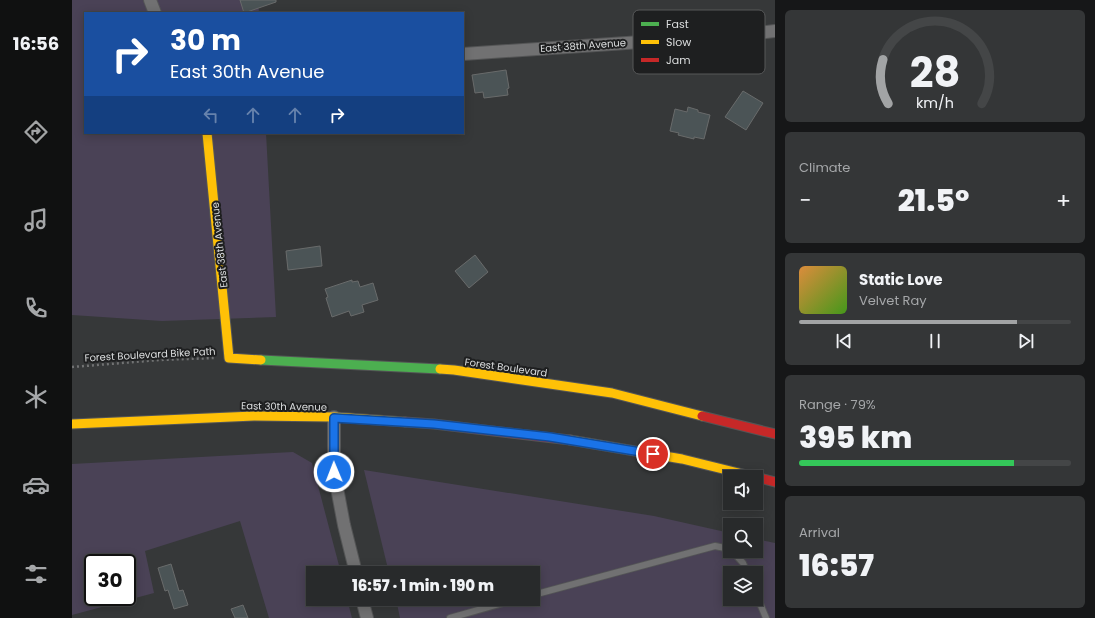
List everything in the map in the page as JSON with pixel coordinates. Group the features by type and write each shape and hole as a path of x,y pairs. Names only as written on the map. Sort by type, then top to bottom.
{"street":[{"path":"150,0 155,12"},
{"name":"East 38th Avenue","path":"765,32 775,31"},
{"name":"East 38th Avenue","path":"464,54 633,42"},
{"name":"East 38th Avenue","path":"207,134 229,358"},
{"name":"Forest Boulevard","path":"229,358 470,372 612,393 775,434"},
{"name":"East 30th Avenue","path":"72,424 254,416 334,418 434,424 550,437 682,459 727,470"},
{"path":"334,418 334,472 344,525 354,566"},
{"name":"East 30th Avenue","path":"763,479 775,482"},
{"path":"364,606 367,618"}],"lane":[{"path":"540,593 715,546 723,548"},
{"path":"738,558 744,566"},
{"path":"450,618 492,606"},
{"path":"761,606 766,618"}],"path":[{"name":"Forest Boulevard Bike Path","path":"72,366 159,360 229,358"}],"shaded area":[{"path":"72,0 258,0 259,12 84,12 84,134 266,134 276,317 162,321 72,315"},
{"path":"293,452 312,463 339,566 306,566 306,606 349,606 352,618 269,618 240,521 145,551 154,593 136,598 136,554 84,554 84,606 106,606 72,615 72,464"},
{"path":"364,470 654,516 723,531 723,558 763,558 763,540 775,543 775,618 400,618 397,606 540,606 540,566 387,566"}],"building":[{"path":"240,0 276,0 276,2 244,12"},
{"path":"506,70 509,88 507,89 508,95 484,98 483,92 475,93 472,75"},
{"path":"743,91 763,103 746,130 725,117"},
{"path":"688,107 698,110 698,112 710,115 704,139 694,137 694,139 678,135 679,133 670,131 675,109 687,112"},
{"path":"320,246 322,266 288,270 286,251"},
{"path":"475,255 488,272 469,288 455,271"},
{"path":"352,280 352,282 358,281 360,287 373,283 378,300 362,305 364,312 351,316 349,311 332,317 326,298 328,297 325,289"},
{"path":"171,564 179,591 183,590 188,605 174,609 168,590 165,591 158,568"},
{"path":"243,605 248,618 235,618 231,609"}],"traffic: fast":[{"path":"261,360 440,369"}],"traffic: slow":[{"path":"207,134 229,358 261,360"},
{"path":"440,369 612,393 702,416"},
{"path":"72,424 254,416 334,417 405,422"},
{"path":"570,440 682,459 727,470"}],"traffic: jam":[{"path":"702,416 775,434"},
{"path":"405,422 570,440"},
{"path":"763,479 775,482"}],"route":[{"path":"334,472 334,418 434,424 550,437 653,454"}]}
